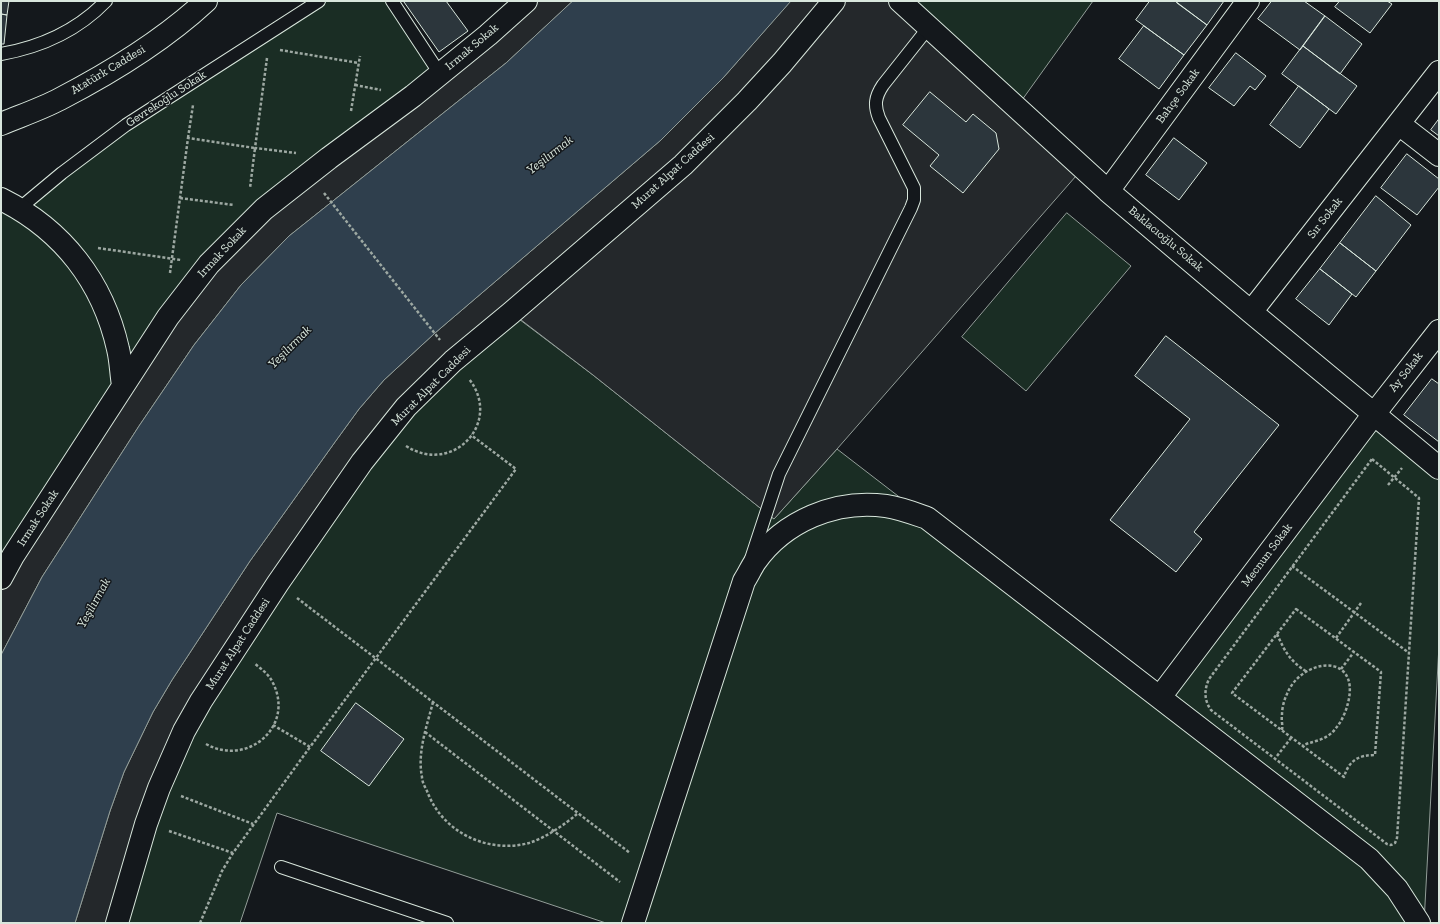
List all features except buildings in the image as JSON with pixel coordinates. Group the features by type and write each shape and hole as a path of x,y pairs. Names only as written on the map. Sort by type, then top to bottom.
{"street":[{"name":"Atatürk Caddesi","path":"1,124 58,100 110,72 176,27 206,1"},
{"name":"Irmak Sokak","path":"1,578 7,562 168,317 209,264 256,208 413,96 488,35 526,1"},
{"name":"Murat Alpat Caddesi","path":"117,923 146,824 159,788 184,731 201,701 278,583 362,462 386,431 406,408 453,361 511,313 682,165 747,101 834,1"},
{"name":"Baklacıoğlu Sokak","path":"900,1 1108,191 1439,468"},
{"name":"Bahçe Sokak","path":"1108,191 1248,1"},
{"name":"Sır Sokak","path":"1251,312 1439,72"},
{"path":"1398,124 1439,155"},
{"path":"1,199 20,208 49,230 74,255 94,284 109,316 119,350 123,386"},
{"name":"Ay Sokak","path":"1374,414 1439,331"},
{"name":"Mecnun Sokak","path":"1160,697 1374,414"},
{"path":"633,923 744,581 754,563 784,532 822,512 864,504 907,510 927,518 1369,859 1397,889 1420,923"}],"lane":[{"path":"1,54 43,44 87,18 106,1"},
{"name":"Gevrekoğlu Sokak","path":"20,208 62,173 133,120 319,1"},
{"path":"392,1 440,74"},
{"path":"744,581 779,474 914,200 914,188 879,118 875,101 877,94 883,85 929,27"},
{"path":"281,867 447,923"}],"path":[{"path":"276,49 359,64"},
{"path":"180,198 256,208 255,148 267,55"},
{"path":"188,138 255,148 337,151 360,56"},
{"path":"169,280 197,79"},
{"path":"331,202 435,333"},
{"path":"62,244 209,264"},
{"path":"386,431 412,450 432,456 452,452 460,447 471,435 478,422 480,412 477,392 472,383 453,361"},
{"path":"200,923 222,871 253,824 516,469 471,435"},
{"path":"1372,459 1419,498 1409,653 1397,838 1394,845 1389,846 1211,710 1206,701 1205,695 1209,679 1372,459"},
{"path":"1292,566 1409,653"},
{"path":"278,583 650,868"},
{"path":"1336,638 1362,604"},
{"path":"1296,609 1381,672 1375,755 1366,755 1356,759 1346,771 1344,777 1232,693 1278,634 1296,609"},
{"path":"1278,634 1287,654 1292,661 1307,672"},
{"path":"184,731 217,749 237,751 247,749 256,744 264,738 273,725 278,711 278,701 272,682 266,673 236,647"},
{"path":"1341,669 1354,652"},
{"path":"1282,730 1282,714 1287,692 1303,674 1314,667 1324,665 1333,665 1341,669 1347,676 1350,685 1350,695 1343,717 1336,728 1327,736 1302,746"},
{"path":"433,702 420,755 422,778 430,800 443,819 461,834 483,843 506,846 529,843 554,831 578,813"},
{"path":"273,725 310,747"},
{"path":"425,732 641,898"},
{"path":"159,788 253,824"},
{"path":"146,824 233,853"}],"green space":[{"path":"319,1 392,1 440,74 1,568 1,199 20,208 62,173"},
{"path":"900,1 1093,1 1017,107"},
{"path":"1067,213 1131,266 1026,391 962,337"},
{"path":"511,313 593,375 774,519 837,449 1159,697 1374,414 1439,468 1439,645 1424,923 606,923 277,813 240,923 117,923 159,788 362,462"}],"shaded area":[{"path":"526,1 573,1 506,63 289,236 241,285 194,345 139,426 42,577 1,655 1,578 209,264"},
{"path":"791,1 900,1 1083,168 774,519 593,375 512,313 406,407 201,701 117,923 75,923 110,811 124,772 153,712 172,680 250,561 359,409 384,380 435,333 661,140 723,78"}],"water":[{"name":"Yeşilırmak","path":"573,1 791,1 723,78 661,140 435,333 384,380 359,409 250,561 172,680 153,712 124,772 110,811 75,923 1,923 1,655 42,577 139,426 194,345 241,285 289,236 506,63"}]}
